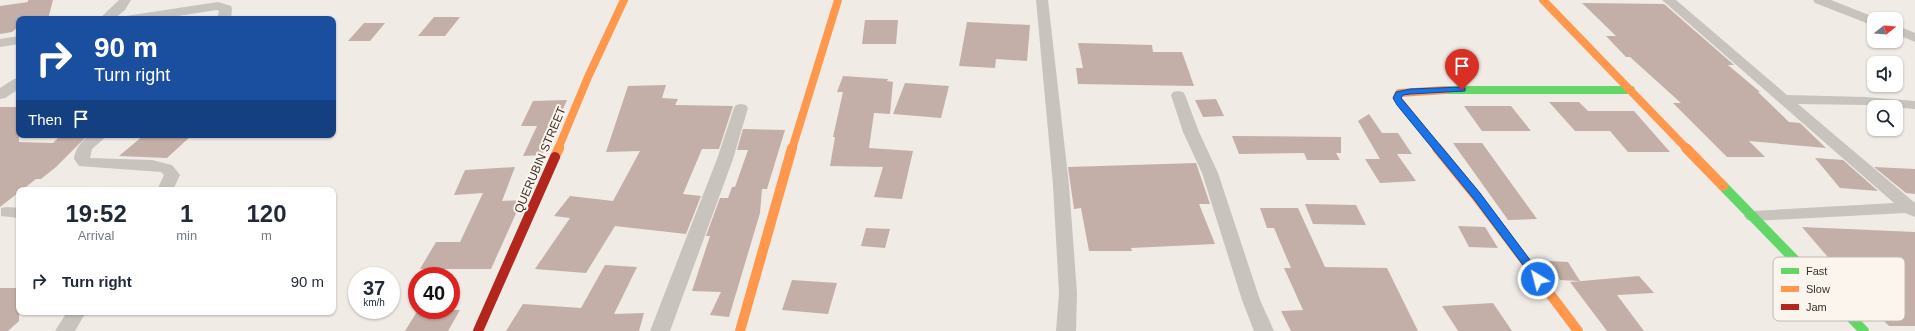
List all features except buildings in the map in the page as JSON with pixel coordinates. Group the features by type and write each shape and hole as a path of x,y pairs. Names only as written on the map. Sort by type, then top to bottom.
{"street":[{"path":"109,16 125,0"},
{"name":"QUERUBIN STREET","path":"478,331 555,157 588,77 624,0"},
{"path":"740,331 783,176 838,0"},
{"path":"1042,0 1061,185 1068,293 1066,331"},
{"path":"1543,0 1793,257"},
{"path":"1668,0 1912,209"},
{"path":"1819,0 1867,18"},
{"path":"152,16 218,6 226,10 225,16"},
{"path":"1903,32 1915,38"},
{"path":"0,44 16,41"},
{"path":"0,95 16,84"},
{"path":"1578,331 1476,196 1397,98 1399,94 1427,90 1631,90"},
{"path":"1178,95 1191,132 1210,173 1251,300 1264,331"},
{"path":"1783,99 1866,101 1915,105"},
{"path":"660,331 725,159 741,108"},
{"path":"96,138 86,146 82,152 82,159 85,163 152,165 166,168 172,175 166,187"},
{"path":"1753,216 1912,209"},
{"path":"65,331 75,315"},
{"path":"1854,321 1864,331"}],"traffic: fast":[{"path":"1446,90 1631,90"},
{"path":"1723,186 1792,257"},
{"path":"1854,321 1864,331"}],"traffic: slow":[{"path":"555,157 588,77 624,0"},
{"path":"740,331 783,176 838,0"},
{"path":"1543,0 1723,186"},
{"path":"1446,90 1399,93 1397,98 1476,196 1578,331"}],"traffic: jam":[{"path":"478,331 555,157"}],"route":[{"path":"1462,90 1410,91 1399,94 1397,98 1476,196 1538,279"}]}
